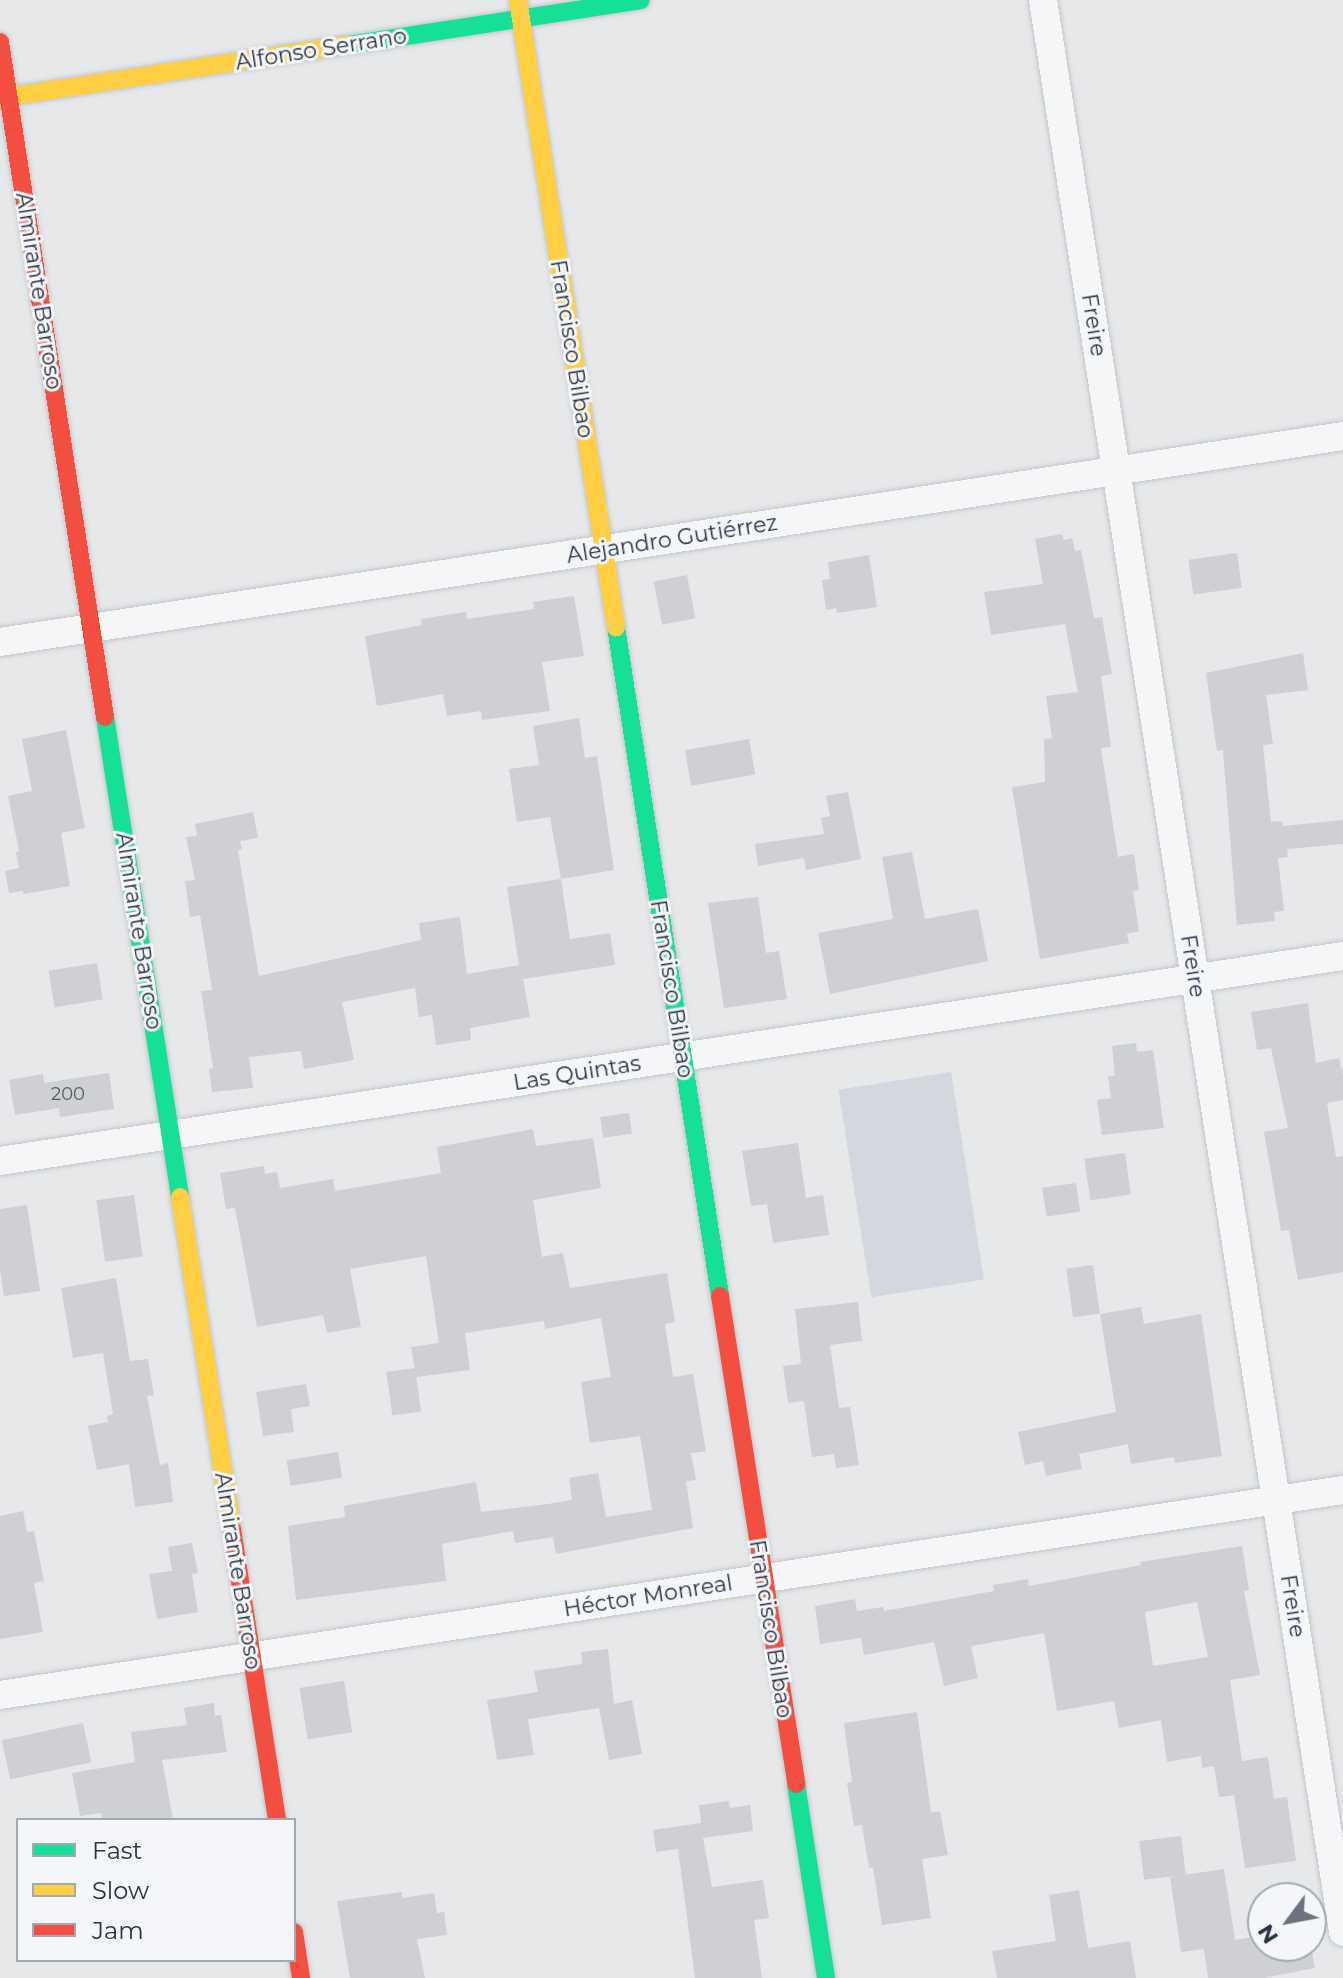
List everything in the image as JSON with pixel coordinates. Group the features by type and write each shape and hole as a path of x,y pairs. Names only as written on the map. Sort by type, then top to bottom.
{"street":[{"name":"Alfonso Serrano","path":"4,98 520,9 641,0"},
{"name":"Freire","path":"1043,0 1343,1932"},
{"name":"Francisco Bilbao","path":"520,9 826,1978"},
{"name":"Almirante Barroso","path":"0,42 4,98 92,628 277,1818"},
{"name":"Alejandro Gutiérrez","path":"0,642 1343,436"},
{"name":"Las Quintas","path":"0,1161 1343,956"},
{"name":"Héctor Monreal","path":"0,1695 1343,1490"},
{"path":"296,1945 301,1978"}],"shaded area":[{"path":"951,1072 984,1279 871,1297 838,1090"}],"building":[{"path":"1062,534 1064,540 1072,538 1075,551 1081,550 1094,618 1102,617 1112,674 1101,676 1111,747 1101,748 1118,857 1134,854 1139,890 1133,891 1139,931 1127,934 1129,943 1040,959 1012,787 1045,782 1044,739 1052,738 1046,696 1078,692 1065,624 991,635 984,592 1043,584 1035,539"},
{"path":"1237,553 1242,588 1193,594 1188,560"},
{"path":"869,555 877,607 837,613 836,608 826,610 822,580 830,579 828,562"},
{"path":"687,575 695,618 662,625 654,581"},
{"path":"574,596 584,656 542,662 550,711 482,720 481,711 447,716 443,694 377,706 365,636 422,625 421,619 466,612 467,619 534,609 533,602"},
{"path":"1303,653 1308,690 1266,695 1273,744 1263,745 1271,822 1282,821 1283,826 1343,820 1343,844 1287,849 1288,857 1278,858 1284,911 1274,912 1275,921 1237,925 1223,750 1217,751 1206,673"},
{"path":"579,718 585,758 597,756 614,870 561,879 550,817 517,822 509,769 539,765 533,726"},
{"path":"66,730 85,828 61,833 70,886 23,894 23,891 9,893 5,871 19,868 16,852 19,851 8,796 32,791 22,739"},
{"path":"749,739 755,774 691,786 685,750"},
{"path":"848,792 861,859 806,870 804,858 758,866 755,844 824,834 821,818 830,816 826,796"},
{"path":"253,812 258,838 240,841 242,849 238,850 259,976 421,940 419,923 460,917 467,974 519,965 507,887 561,879 570,939 610,933 615,965 523,979 530,1017 470,1028 471,1040 436,1045 432,1015 419,1017 415,988 342,1002 354,1060 304,1069 301,1051 249,1057 253,1088 212,1092 209,1069 213,1068 201,991 212,990 200,915 190,917 185,881 195,880 186,837 197,836 195,824"},
{"path":"912,852 925,919 978,909 988,961 830,994 818,933 893,919 882,857"},
{"path":"758,897 766,953 779,951 787,999 724,1008 708,903"},
{"path":"97,963 103,1000 54,1007 49,971"},
{"path":"1308,1003 1316,1063 1339,1058 1343,1075 1343,1100 1327,1103 1336,1157 1343,1156 1343,1272 1298,1280 1289,1230 1281,1231 1264,1132 1288,1128 1271,1048 1257,1050 1251,1012"},
{"path":"1136,1043 1137,1052 1153,1050 1164,1128 1102,1135 1097,1100 1111,1098 1108,1076 1115,1076 1112,1046"},
{"path":"109,1073 114,1109 60,1117 59,1108 15,1115 9,1080 43,1074 44,1083"},
{"path":"629,1113 632,1134 603,1138 600,1117"},
{"path":"533,1129 536,1146 593,1138 601,1188 533,1200 542,1257 563,1253 570,1288 667,1273 675,1322 665,1324 673,1377 693,1374 706,1451 691,1453 696,1480 686,1481 693,1528 556,1554 553,1537 515,1543 513,1531 442,1544 446,1581 296,1600 288,1526 345,1517 344,1506 476,1482 481,1512 548,1504 572,1500 569,1478 598,1473 606,1517 652,1510 640,1436 590,1443 581,1382 611,1377 601,1318 545,1329 544,1321 465,1333 470,1370 416,1377 411,1347 439,1343 426,1256 350,1269 361,1327 327,1333 323,1315 257,1327 235,1208 226,1209 220,1173 264,1166 265,1174 277,1172 280,1188 333,1179 335,1191 441,1173 437,1147"},
{"path":"798,1143 806,1198 823,1195 829,1235 773,1243 767,1204 751,1206 742,1151"},
{"path":"1125,1153 1131,1195 1090,1200 1084,1159"},
{"path":"1076,1183 1080,1212 1046,1216 1042,1188"},
{"path":"134,1195 143,1256 105,1262 96,1200"},
{"path":"27,1205 40,1291 4,1296 0,1269 0,1209"},
{"path":"1093,1265 1100,1314 1073,1317 1066,1269"},
{"path":"116,1278 130,1361 148,1359 154,1395 147,1396 160,1465 168,1463 173,1502 135,1507 129,1464 97,1470 88,1426 108,1422 107,1416 113,1414 103,1353 73,1358 61,1288"},
{"path":"858,1302 862,1341 830,1345 839,1408 850,1407 859,1465 836,1468 834,1454 812,1457 804,1401 788,1403 783,1366 801,1364 795,1309"},
{"path":"1141,1307 1144,1324 1201,1314 1222,1456 1175,1463 1174,1457 1131,1464 1128,1444 1079,1454 1082,1469 1046,1476 1043,1461 1025,1465 1018,1432 1116,1412 1100,1314"},
{"path":"415,1368 421,1412 392,1416 386,1372"},
{"path":"306,1384 310,1406 291,1409 294,1432 263,1436 256,1392"},
{"path":"338,1452 342,1478 291,1486 287,1460"},
{"path":"23,1511 27,1532 34,1531 44,1581 34,1583 43,1632 0,1639 0,1516"},
{"path":"192,1543 198,1573 192,1574 198,1612 157,1619 149,1574 172,1571 168,1547"},
{"path":"1242,1546 1249,1590 1244,1591 1260,1675 1230,1680 1242,1761 1268,1757 1274,1799 1287,1797 1296,1861 1245,1868 1234,1795 1219,1797 1214,1766 1202,1768 1201,1756 1167,1762 1161,1720 1119,1728 1114,1701 1057,1711 1044,1633 971,1646 978,1678 944,1686 934,1642 864,1655 861,1638 820,1644 815,1606 855,1599 857,1611 883,1607 884,1611 994,1591 993,1585 1028,1579 1029,1586 1141,1565 1140,1562","holes":["1197,1602 1208,1657 1153,1666 1145,1612"]},
{"path":"608,1649 614,1704 632,1700 642,1754 609,1760 599,1708 528,1719 534,1755 497,1760 487,1700 538,1692 534,1671 582,1664 581,1652"},
{"path":"344,1681 352,1732 308,1739 300,1688"},
{"path":"214,1703 215,1716 221,1715 227,1752 162,1760 173,1818 102,1818 101,1813 80,1816 72,1773 135,1762 131,1732 187,1725 184,1708"},
{"path":"917,1712 931,1813 940,1811 948,1855 922,1859 931,1918 882,1925 873,1867 869,1868 862,1825 854,1826 847,1783 852,1782 844,1723"},
{"path":"83,1723 91,1762 10,1779 2,1740"},
{"path":"729,1801 730,1808 750,1805 753,1831 703,1838 712,1887 763,1880 769,1918 754,1920 762,1978 695,1978 678,1849 656,1852 653,1830 701,1823 702,1831 699,1805"},
{"path":"1181,1836 1186,1875 1144,1880 1139,1841"},
{"path":"1224,1869 1235,1940 1247,1938 1247,1962 1314,1962 1315,1968 1263,1978 1208,1978 1204,1949 1181,1952 1170,1877"},
{"path":"1079,1890 1088,1948 1130,1941 1136,1978 997,1978 992,1951 1056,1941 1049,1895"},
{"path":"402,1892 402,1898 434,1893 437,1913 444,1912 447,1935 417,1939 425,1978 350,1978 337,1901"}],"traffic: fast":[{"path":"348,45 641,0"},
{"path":"616,627 720,1296"},
{"path":"105,717 180,1197"},
{"path":"796,1784 826,1978"}],"traffic: slow":[{"path":"518,0 616,627"},
{"path":"0,98 348,45"},
{"path":"180,1197 232,1529"}],"traffic: jam":[{"path":"0,42 105,717"},
{"path":"720,1296 796,1784"},
{"path":"232,1529 277,1818"},
{"path":"296,1945 301,1978"}]}
